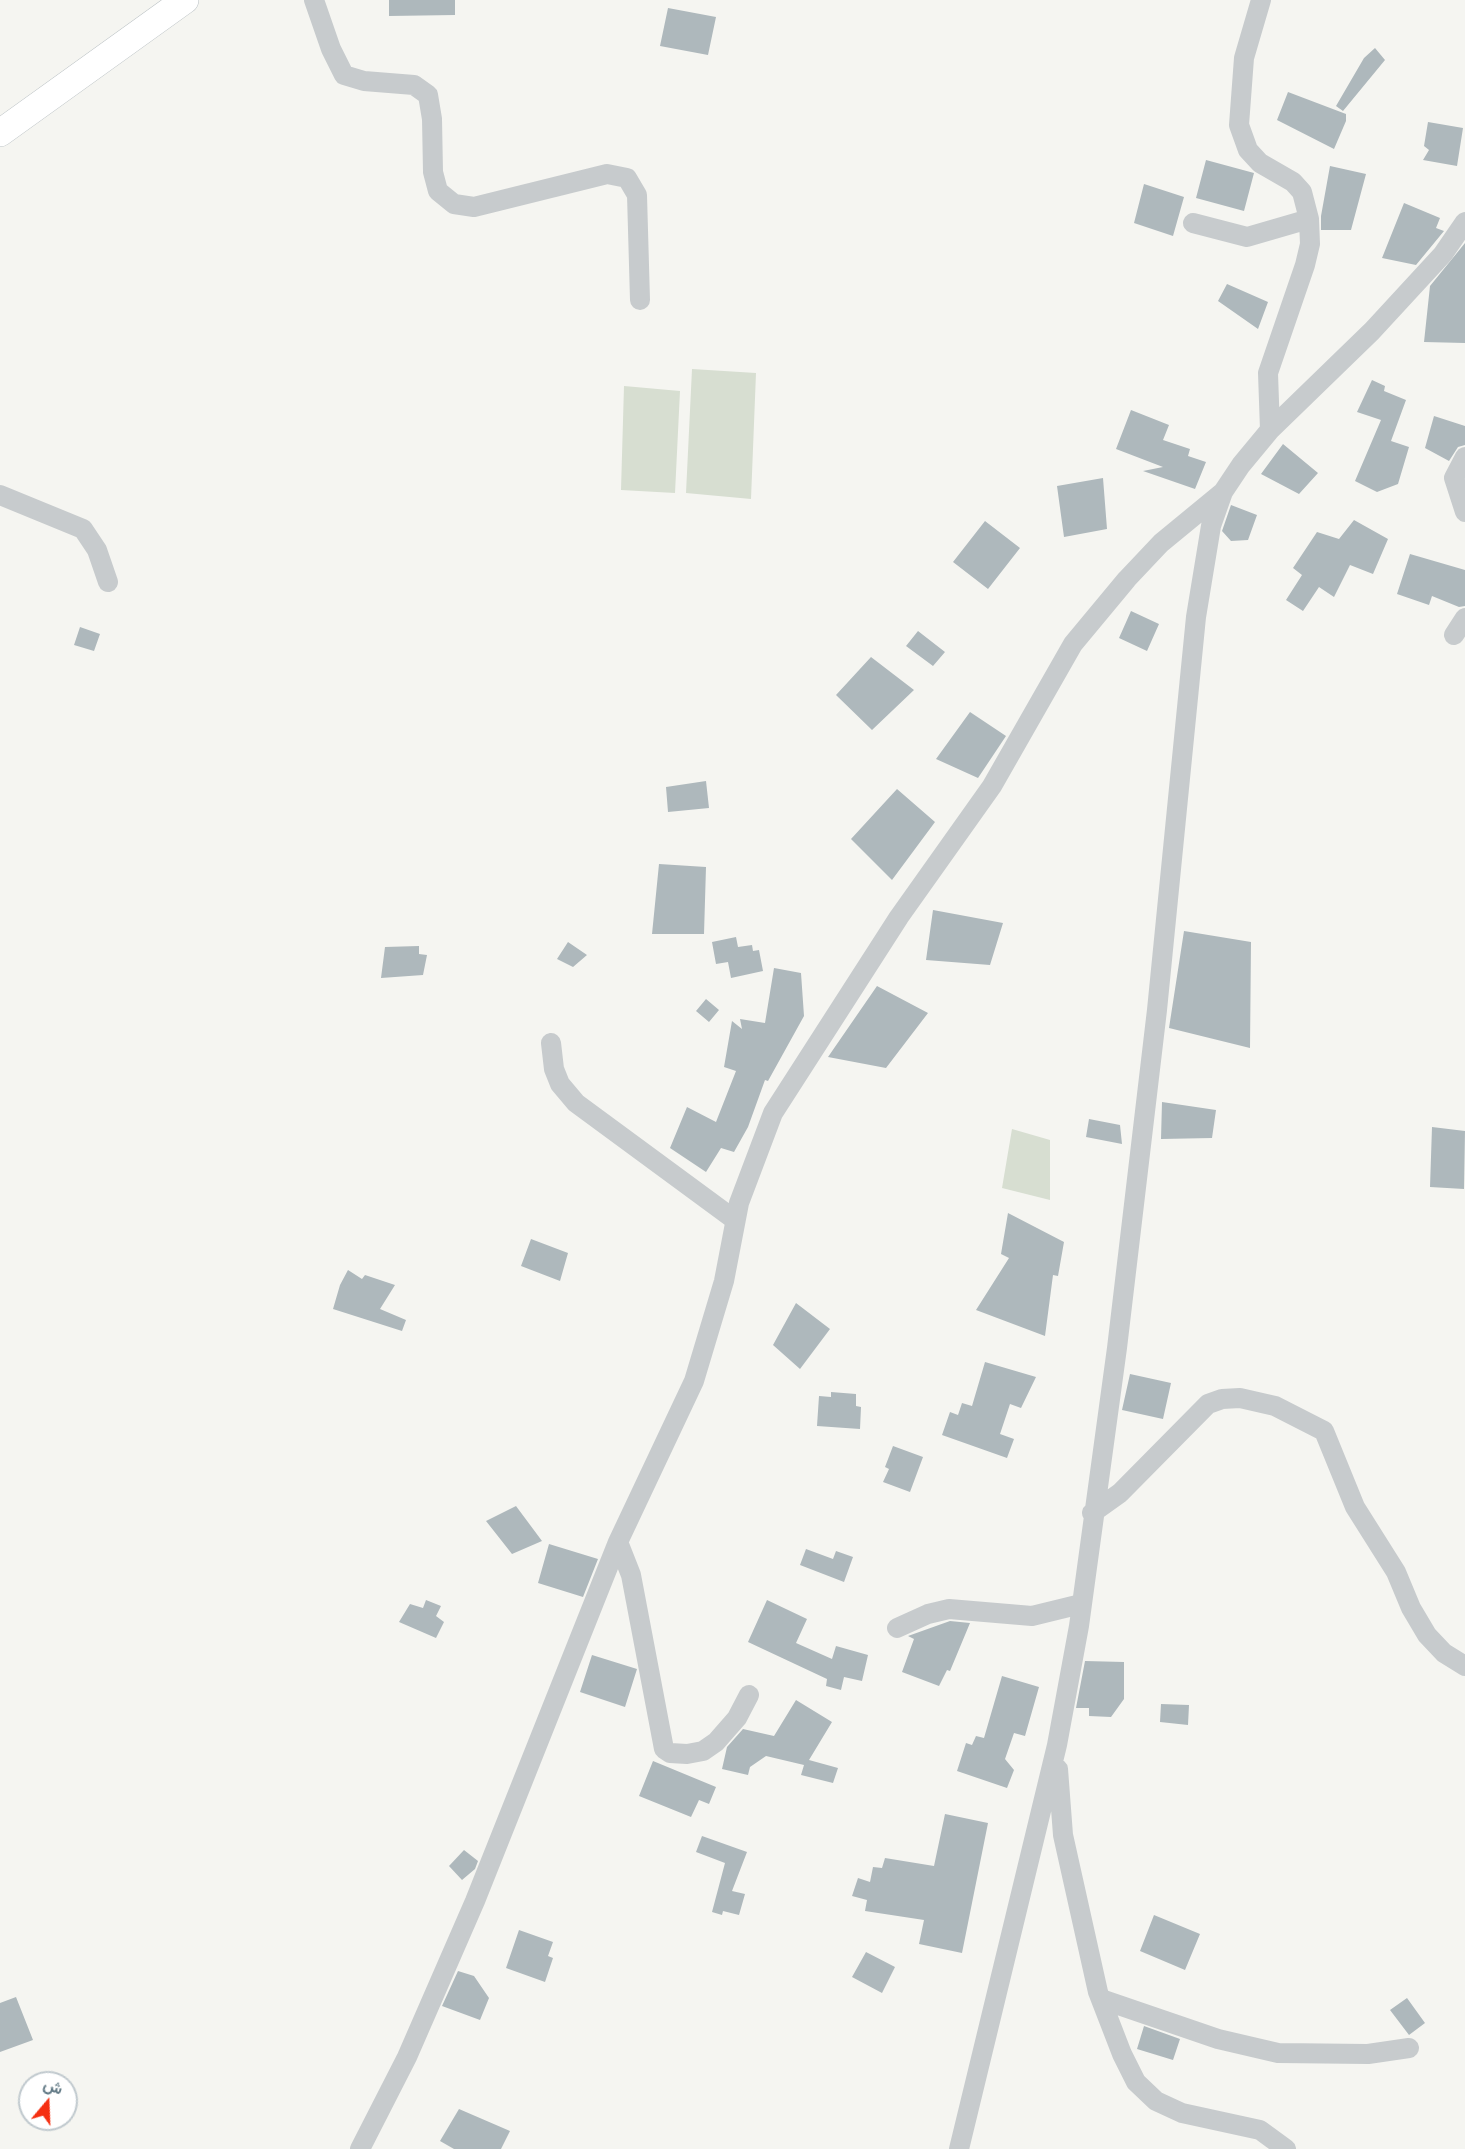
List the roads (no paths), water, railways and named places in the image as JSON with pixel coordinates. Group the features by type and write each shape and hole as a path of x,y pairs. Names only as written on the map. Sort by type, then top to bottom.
{"main road":[{"path":"0,133 185,0"}],"street":[{"path":"314,0 331,49 344,75 364,81 414,86 428,95 432,119 433,172 438,191 454,204 474,207 607,174 627,178 637,195 640,300"},
{"path":"1261,0 1244,58 1239,125 1248,150 1260,163 1293,182 1302,192 1309,219 1310,244 1268,374 1270,430"},
{"path":"1193,223 1247,237 1309,219"},
{"path":"959,2149 1057,1745 1082,1605 1092,1514 1117,1348 1156,1010 1196,617 1211,526 1223,492 1241,465 1270,430 1372,331 1443,254 1465,222"},
{"path":"1465,457 1454,478 1465,512"},
{"path":"360,2149 407,2057 475,1901 618,1542 694,1381 713,1324 735,1220 758,1146 773,1113 899,917 993,786 1073,644 1127,579 1161,543 1223,492"},
{"path":"0,495 83,529 98,550 108,582"},
{"path":"1454,635 1465,618"},
{"path":"551,1043 554,1070 560,1084 576,1103 735,1220"},
{"path":"1092,1514 1120,1493 1208,1404 1222,1399 1240,1398 1275,1406 1324,1431 1355,1507 1396,1572 1411,1608 1426,1635 1444,1653 1465,1666"},
{"path":"618,1542 631,1575 664,1749 670,1753 687,1754 703,1751 716,1742 737,1718 749,1695"},
{"path":"897,1628 928,1614 949,1609 1032,1616 1082,1605"},
{"path":"1057,1745 1063,1835 1073,1886 1101,1999 1122,2054 1136,2082 1156,2101 1182,2113 1260,2130 1286,2149"},
{"path":"1101,1999 1218,2039 1278,2053 1368,2054 1409,2048"}]}
